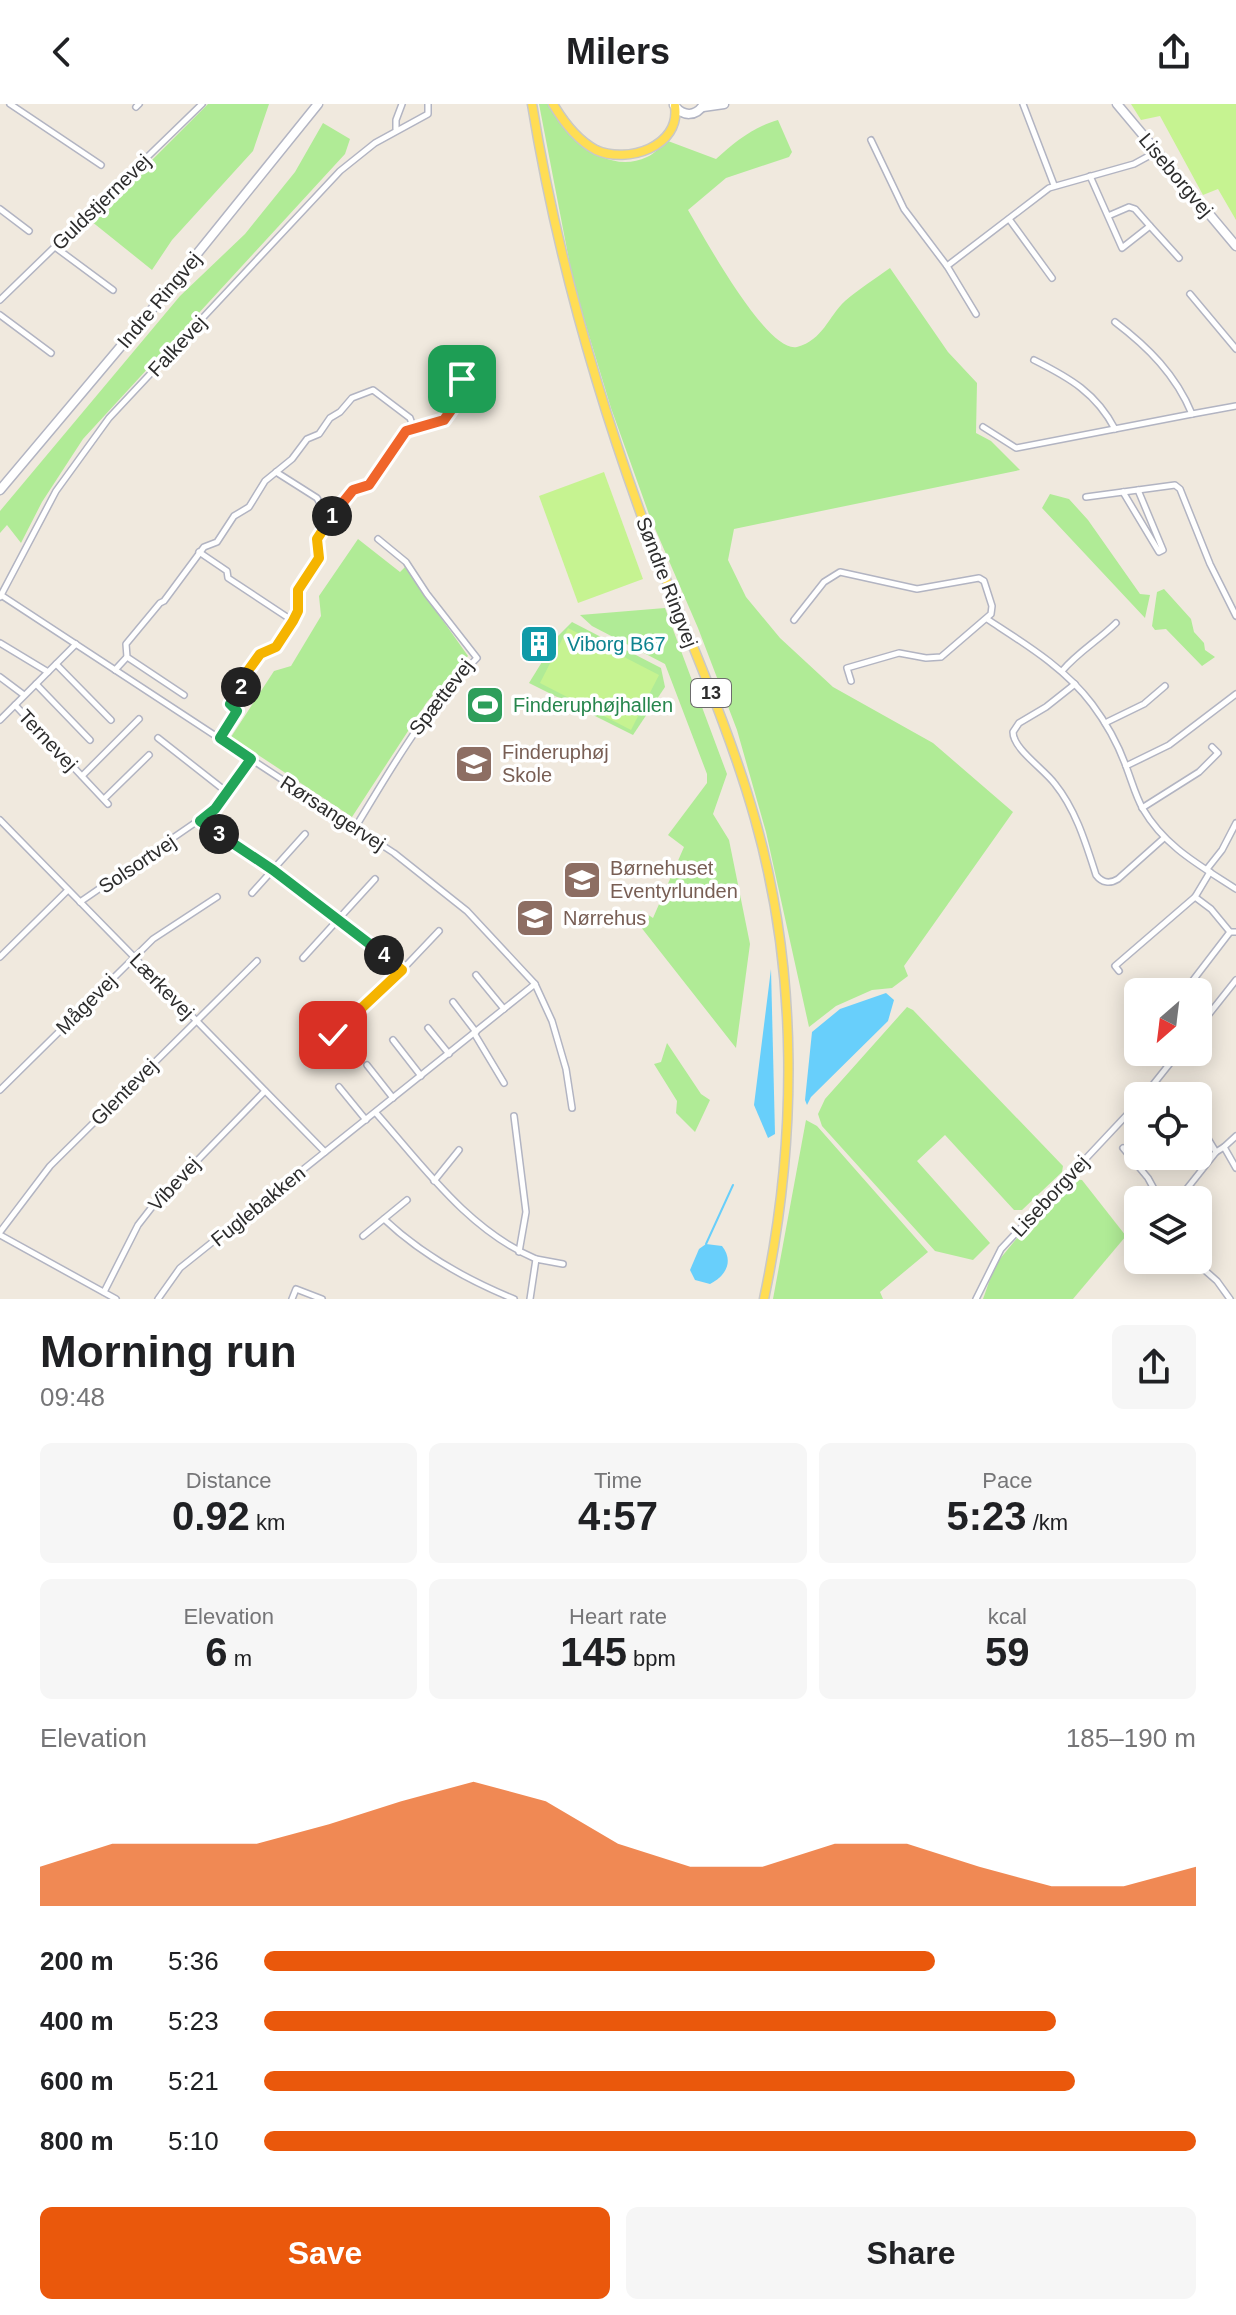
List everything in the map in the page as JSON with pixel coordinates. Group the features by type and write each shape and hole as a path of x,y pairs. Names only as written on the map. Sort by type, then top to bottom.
{"main road":[{"name":"Søndre Ringvej","path":"532,104 555,229 604,411 643,520 732,745 756,822 773,904 785,990 789,1080 786,1165 764,1299"},
{"path":"553,104 574,132 590,146 623,156 640,153 662,140 674,122 674,105"}],"street":[{"path":"10,104 101,165"},
{"name":"Guldstjernevej","path":"0,300 202,104"},
{"path":"396,129 402,104"},
{"name":"Falkevej","path":"0,596 56,491 109,418 340,171 396,129 428,114 428,104"},
{"path":"674,105 687,114 694,114 704,106 724,104"},
{"path":"1023,104 1054,185"},
{"name":"Liseborgvej","path":"1117,104 1236,246"},
{"name":"Indre Ringvej","path":"0,490 159,301 317,105"},
{"path":"871,140 904,209 947,266 976,314"},
{"path":"947,266 1054,185 1134,164 1156,152"},
{"path":"1090,176 1122,248 1150,226"},
{"path":"1108,216 1129,207 1135,209 1179,258"},
{"path":"0,209 29,231"},
{"path":"1009,219 1052,278"},
{"path":"55,247 113,290"},
{"path":"1190,294 1236,349"},
{"path":"0,315 51,353"},
{"path":"1115,322 1137,339 1170,374 1182,390 1192,414"},
{"path":"220,738 237,711 230,704 242,679 260,654 276,647 293,621 298,611 298,590 319,558 317,539 333,514 353,490 369,485 406,431 444,420 466,389 454,359"},
{"path":"1034,360 1064,375 1093,396 1104,408 1115,429"},
{"path":"115,670 127,657 126,644 192,566 199,552 217,542 234,516 249,507 265,481 292,459 307,439 319,434 330,418 352,398 373,390 410,418 414,429"},
{"path":"983,427 1016,448 1236,406"},
{"path":"276,472 317,498 322,507 333,514"},
{"path":"1086,497 1169,484 1180,489 1210,564 1236,616"},
{"path":"1122,491 1159,552 1163,550 1138,490"},
{"name":"Spættevej","path":"355,828 427,713 445,689 477,658 406,562 378,539"},
{"path":"199,552 227,571 228,578 293,621"},
{"path":"794,620 833,574 848,572 917,589 979,578 984,581 991,601 991,614 941,657 934,659 890,654 847,668 851,681"},
{"name":"Rørsangervej","path":"0,596 394,853 467,911 535,984 552,1021 566,1069 572,1108"},
{"path":"987,619 1062,671 1075,684 1105,723 1142,808 1164,838 1183,855 1236,889"},
{"path":"1062,671 1075,655 1095,644 1116,623"},
{"path":"0,643 48,672"},
{"path":"0,720 76,644"},
{"path":"127,657 184,695"},
{"path":"56,664 111,720"},
{"path":"0,677 24,695"},
{"path":"36,684 90,740"},
{"path":"1075,684 1019,723 1013,732 1014,743 1055,783 1068,802 1096,875 1103,881 1118,879 1164,838"},
{"path":"1105,723 1144,704 1165,686"},
{"path":"1126,766 1169,745 1236,694"},
{"name":"Ternevej","path":"15,705 106,802 149,755"},
{"name":"Ternevej","path":"82,776 139,719"},
{"path":"158,738 228,793"},
{"path":"1142,808 1199,772 1218,753 1212,747"},
{"name":"Solsortvej","path":"80,902 215,809 251,759"},
{"name":"Lærkevej","path":"0,820 325,1152"},
{"path":"200,821 273,870 402,970"},
{"path":"1119,971 1115,966 1195,897 1236,823"},
{"path":"252,893 305,834"},
{"path":"303,958 375,879"},
{"path":"0,957 68,890"},
{"name":"Mågevej","path":"0,1090 153,939 217,897"},
{"path":"1195,897 1233,932 1195,978"},
{"path":"333,1035 439,931"},
{"name":"Glentevej","path":"0,1234 50,1166 257,961"},
{"path":"476,975 504,1009"},
{"path":"1212,1010 1236,980"},
{"name":"Fuglebakken","path":"158,1299 180,1268 535,984"},
{"path":"453,1002 475,1032 504,1083"},
{"path":"428,1028 449,1054"},
{"path":"393,1040 421,1076"},
{"path":"367,1065 393,1098"},
{"path":"1155,1082 1168,1066"},
{"path":"339,1087 366,1120"},
{"name":"Vibevej","path":"104,1292 145,1216 265,1091"},
{"path":"376,1113 434,1181 482,1225 519,1252 563,1264"},
{"path":"514,1116 526,1212 519,1252"},
{"name":"Liseborgvej","path":"976,1299 987,1272 1009,1239 1124,1118"},
{"path":"1189,1186 1216,1152 1236,1136"},
{"path":"1212,1145 1216,1152"},
{"path":"1224,1147 1236,1168"},
{"path":"1123,1148 1152,1186"},
{"path":"434,1181 459,1150"},
{"path":"363,1236 407,1200"},
{"path":"384,1219 435,1261 514,1299"},
{"path":"0,1234 116,1299"},
{"path":"530,1299 536,1259"},
{"path":"1209,1274 1233,1299"},
{"path":"292,1299 296,1289 322,1299"}],"green space":[{"path":"208,104 269,104 253,151 172,240 152,270 91,221"},
{"path":"539,104 548,104 565,129 589,150 617,161 632,162 647,157 668,141 716,159 752,131 778,120 792,152 789,157 726,178 688,210 737,290 769,332 784,344 797,347 813,339 845,301 890,268 948,352 977,383 976,433 991,441 1020,470 734,529 728,560 746,597 780,638 833,687 933,743 1013,812 904,966 908,976 892,988 872,990 836,1006 809,1027 766,832 737,730 698,628 650,517 611,408 574,286"},
{"path":"1131,104 1236,104 1236,220 1218,189 1203,195 1160,116 1141,120"},
{"path":"323,123 350,139 345,154 83,439 42,502 21,543 7,525 0,533 0,511 180,296 245,234 295,172"},
{"path":"604,472 643,579 578,603 539,496"},
{"path":"1050,494 1069,499 1088,520 1140,594 1150,595 1145,618 1042,508"},
{"path":"358,539 400,572 405,567 468,656 427,702 352,817 231,737 274,671 291,666 321,616 319,596"},
{"path":"1164,589 1191,619 1194,632 1204,643 1205,650 1215,657 1202,666 1166,629 1155,630 1152,626 1157,592"},
{"path":"665,608 727,774 713,814 729,840 750,944 736,1048 633,917 641,910 653,918 684,847 668,835 707,783 707,774 665,664 592,626 580,615"},
{"path":"572,622 661,668 665,687 633,735 529,683 558,636"},
{"path":"568,628 659,675 631,730 540,683"},
{"path":"907,1007 1063,1166 1062,1172 1022,1210 1014,1210 945,1135 917,1161 990,1243 973,1260 935,1251 822,1126 818,1114 825,1099"},
{"path":"667,1043 701,1094 710,1100 695,1132 676,1113 677,1101 654,1064 661,1062"},
{"path":"806,1120 817,1126 928,1252 880,1292 883,1299 773,1299"},
{"path":"1074,1179 1082,1180 1124,1233 1124,1238 1073,1299 983,1299 995,1265 1026,1227"}],"water":[{"path":"771,969 775,1134 768,1138 754,1105"},
{"path":"886,993 894,1000 888,1021 811,1097 807,1105 812,1032 840,1009"},
{"path":"706,1244 722,1246 728,1263 720,1277 710,1284 695,1280 690,1270 699,1249"}],"waterway":[{"path":"706,1244 733,1185"}],"place":[{"name":"Viborg B67","path":"539,644"},
{"name":"Finderuphøjhallen","path":"485,705"},
{"name":"Finderuphøj Skole","path":"474,764"},
{"name":"Børnehuset Eventyrlunden","path":"582,880"},
{"name":"Nørrehus","path":"535,918"}],"route":[{"path":"333,1035 402,970 273,870 200,821 215,809 251,759 220,738 237,711 230,704 242,679 260,654 276,647 293,621 298,611 298,590 319,558 317,539 353,490 369,485 406,431 444,420 466,389 462,379"}]}
